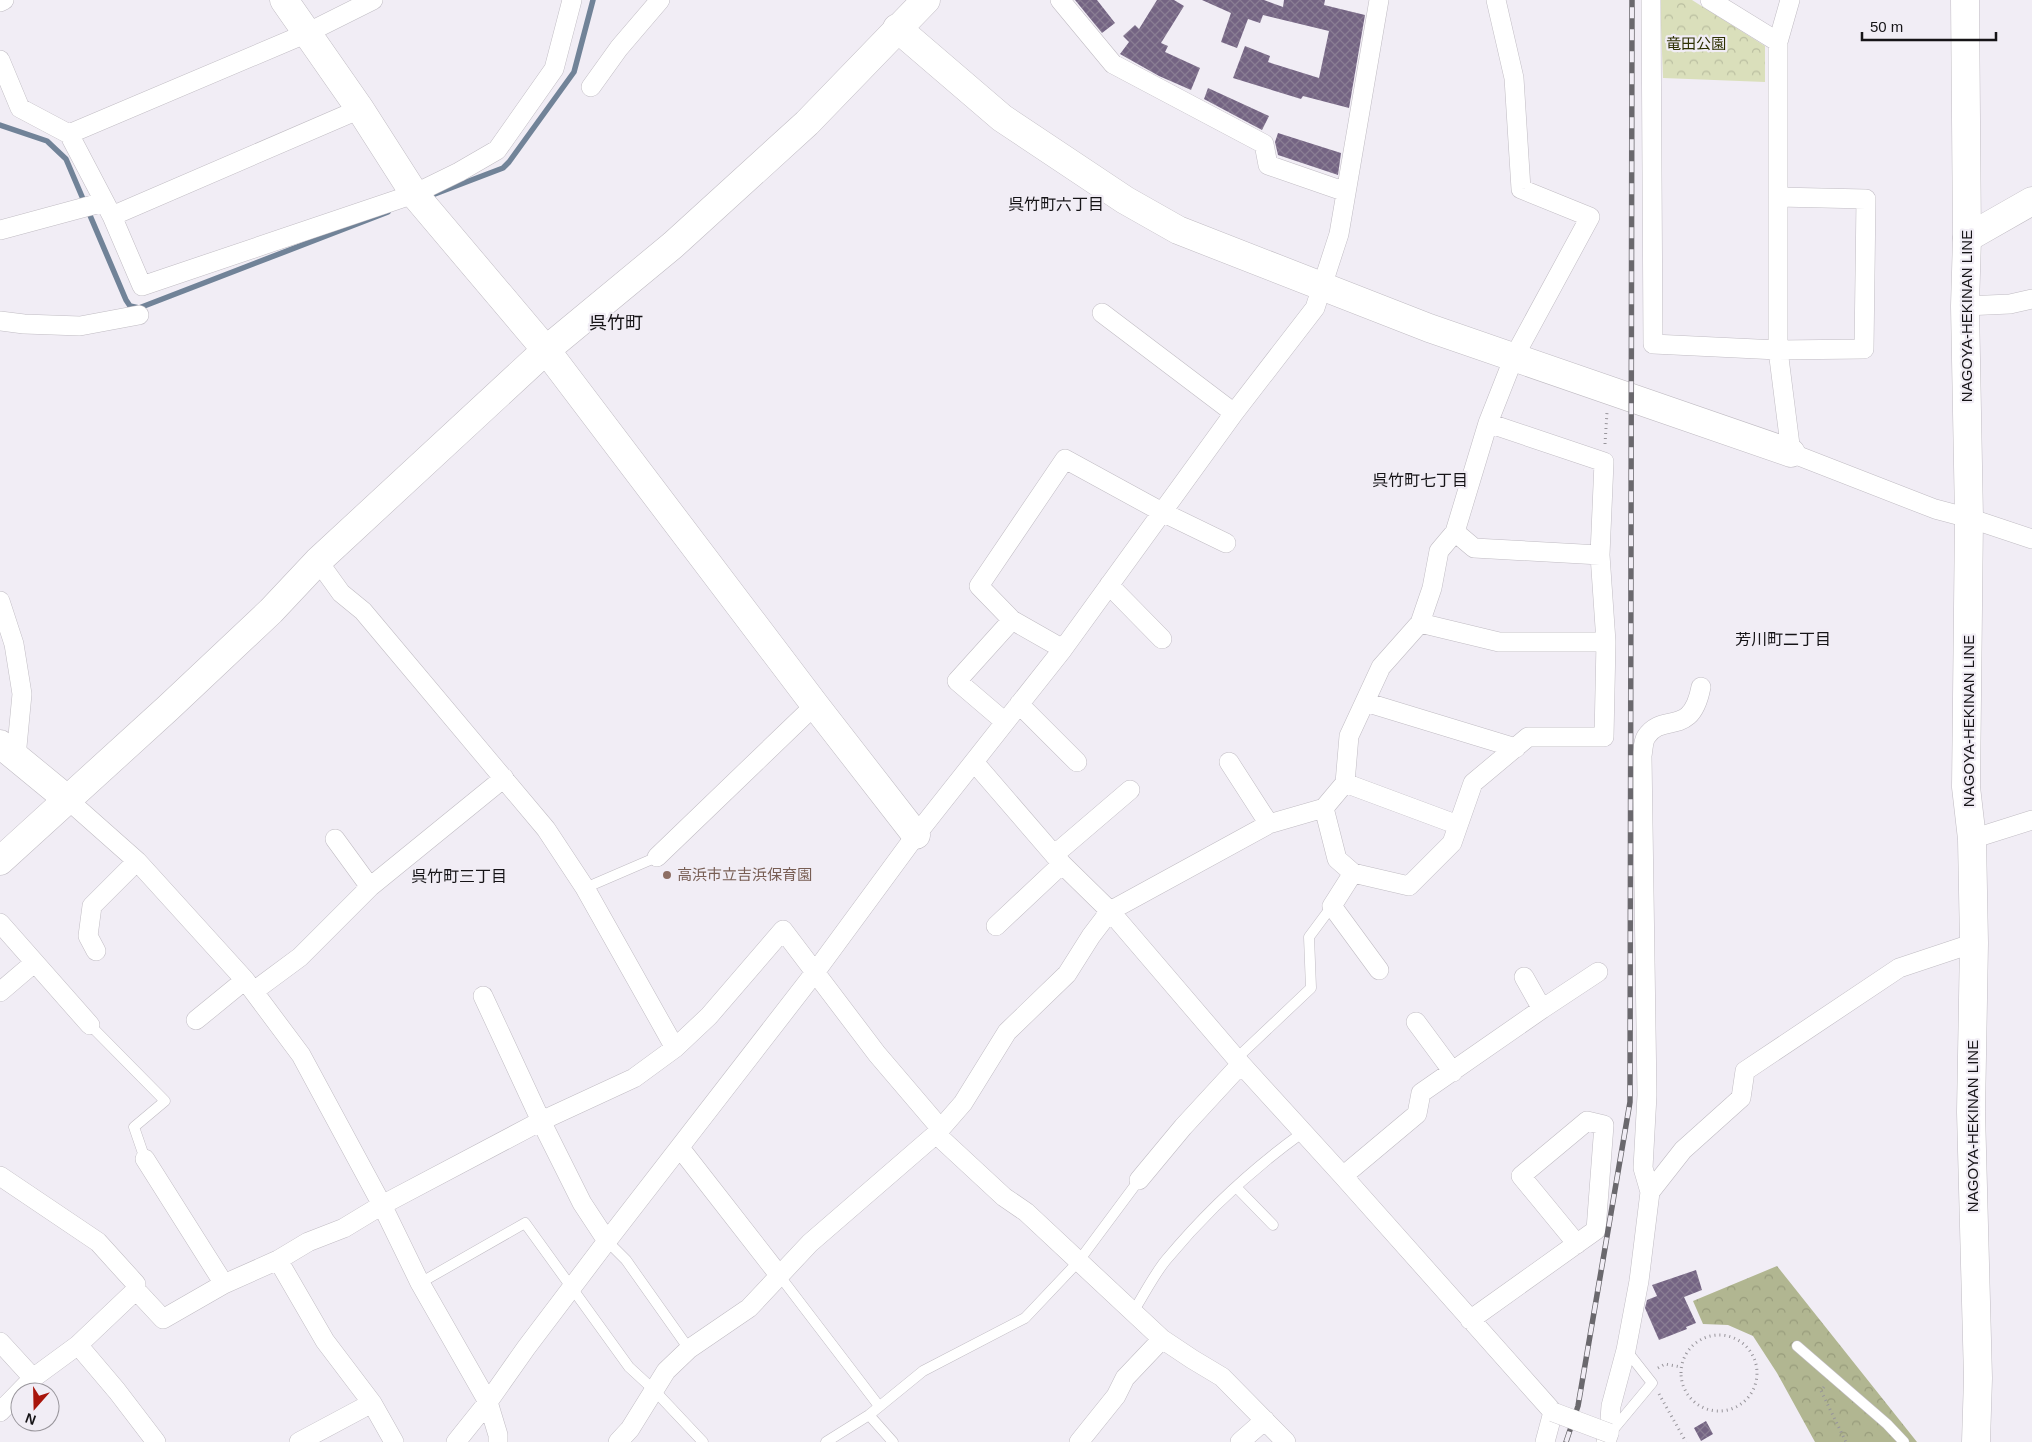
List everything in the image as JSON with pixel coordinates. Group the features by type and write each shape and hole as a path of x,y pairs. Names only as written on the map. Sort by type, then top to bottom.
{"main road":[{"path":"284,0 305,34 360,109 419,200 546,350 916,835"},
{"path":"0,861 168,708 270,612 318,561 546,350 672,245 807,122 926,0"},
{"name":"NAGOYA-HEKINAN LINE","path":"1965,0 1968,238 1965,306 1970,518 1966,787 1972,839 1974,943 1971,1112 1978,1378 1976,1442"},
{"path":"898,28 1002,118 1125,200 1178,230 1430,328 1792,453"},
{"path":"1968,238 2032,201"},
{"path":"8,750 67,799"}],"street":[{"path":"0,2 4,0"},
{"path":"69,134 305,34 372,0"},
{"path":"0,60 20,108 69,134 142,286 419,200 459,172 497,150 554,69 572,0"},
{"path":"591,87 619,48 660,0"},
{"path":"1060,0 1113,64 1264,144 1268,165 1346,192"},
{"path":"456,1442 488,1402 526,1348 607,1241 816,972 916,835 1063,649 1234,413 1315,308 1339,234 1379,0"},
{"path":"618,1442 630,1430 666,1371 689,1349 749,1308 810,1243 939,1132 963,1103 1007,1032 1067,974 1091,936 1110,911 1269,824 1324,808 1345,783 1350,736 1381,667 1420,623 1432,588 1439,550 1455,532 1488,423 1514,357 1590,217 1521,189 1514,78 1496,0"},
{"path":"1651,0 1653,344 1778,350 1864,349 1866,199 1778,198"},
{"path":"1710,0 1778,42"},
{"path":"1790,0 1778,42 1778,350 1792,453 1935,509 1970,518 2032,539"},
{"path":"0,230 75,210 105,207 360,109"},
{"path":"1965,306 2010,304 2032,299"},
{"path":"1102,313 1234,413"},
{"path":"0,321 80,326 139,315"},
{"path":"1324,808 1337,859 1353,873 1409,886 1452,844 1473,784 1528,737 1604,737 1606,642 1600,555 1604,462 1488,423"},
{"path":"1063,649 1012,620 980,586 1065,459 1162,512 1226,543"},
{"path":"1455,532 1474,548 1600,555"},
{"path":"318,561 341,593 363,611 546,829 585,888 675,1048"},
{"path":"1109,585 1162,639"},
{"path":"0,601 14,644 22,694 8,750"},
{"path":"1005,722 957,682 1012,620"},
{"path":"1420,623 1498,642 1606,642"},
{"path":"974,762 1058,859 1110,911 1238,1061 1343,1176 1552,1412 1607,1438 1611,1406 1626,1350 1639,1281 1650,1192 1643,1168 1647,1095 1642,756 1645,739 1656,726 1675,723 1690,716 1698,700 1701,687"},
{"path":"1365,702 1516,748"},
{"path":"1019,704 1077,762"},
{"path":"657,857 815,705"},
{"path":"1228,762 1269,824"},
{"path":"196,1020 300,957 370,887 504,778"},
{"path":"1345,783 1458,825"},
{"path":"996,926 1058,859 1130,790"},
{"path":"67,799 138,861 250,986 301,1055 382,1205 420,1283 488,1402 498,1434 498,1442"},
{"path":"1972,839 2032,820"},
{"path":"335,839 370,887"},
{"path":"96,951 88,936 92,906 138,861"},
{"path":"1353,873 1332,906 1379,970"},
{"path":"0,923 90,1025"},
{"path":"0,1176 98,1242 136,1284 136,1290 163,1319 224,1284 278,1260 308,1242 344,1228 382,1205 541,1121 634,1078 675,1048 709,1016 783,930 939,1132 1004,1197 1026,1212 1162,1339 1192,1360 1222,1377 1286,1442"},
{"path":"1650,1192 1683,1150 1741,1098 1745,1071 1899,968 1974,943"},
{"path":"0,992 34,963"},
{"path":"1343,1176 1417,1114 1422,1093 1598,972"},
{"path":"1524,977 1542,1009"},
{"path":"483,996 541,1121 582,1203 607,1241"},
{"path":"1416,1022 1453,1072"},
{"path":"1139,1180 1238,1061"},
{"path":"1470,1320 1577,1244 1596,1230 1604,1126 1587,1121 1521,1176 1577,1244"},
{"path":"680,1148 780,1275"},
{"path":"145,1159 224,1284"},
{"path":"278,1260 325,1341 372,1403 394,1442"},
{"path":"0,1412 33,1378 78,1345 136,1290"},
{"path":"1079,1442 1116,1396 1125,1378 1162,1339"},
{"path":"0,1342 33,1378"},
{"path":"78,1345 117,1390 156,1442"},
{"path":"299,1442 372,1403"},
{"path":"1545,1442 1552,1412"},
{"path":"1240,1442 1265,1420"}],"lane":[{"path":"585,888 657,857"},
{"path":"1238,1061 1310,988 1309,937 1332,906"},
{"path":"90,1025 165,1101 134,1127 145,1159"},
{"path":"1133,1312 1164,1262 1236,1187 1280,1148 1302,1132"},
{"path":"826,1442 869,1415 923,1371 1025,1318 1078,1262 1139,1180"},
{"path":"1236,1187 1273,1225"},
{"path":"420,1283 525,1223 629,1367 654,1390 703,1442"},
{"path":"607,1241 626,1260 689,1349"},
{"path":"780,1275 879,1406"},
{"path":"1797,1346 1832,1375 1904,1442"},
{"path":"1607,1438 1649,1379 1626,1350"},
{"path":"869,1415 893,1442"}],"path":[{"path":"1604,462 1608,390"},
{"path":"1710,1336 1727,1336 1744,1343 1750,1350 1757,1366 1758,1375 1753,1392 1747,1400 1733,1409 1715,1412 1698,1406 1686,1393 1680,1376 1681,1367 1688,1350 1694,1344 1710,1336"},
{"path":"1681,1367 1665,1364 1649,1379 1686,1442"},
{"path":"1832,1375 1822,1391 1846,1442"}],"green space":[{"name":"竜田公園","path":"1660,0 1692,0 1765,46 1765,82 1663,78"},
{"path":"1777,1266 1917,1442 1815,1442 1777,1373 1753,1336 1728,1325 1703,1324 1693,1301"}],"building":[{"path":"1075,0 1097,0 1115,23 1102,33"},
{"path":"1157,0 1174,0 1184,6 1161,43 1168,46 1165,52 1200,68 1191,90 1159,76 1120,54 1129,42 1123,36 1135,25 1139,29"},
{"path":"1202,0 1264,0 1283,7 1284,0 1325,0 1324,5 1365,15 1349,108 1303,96 1301,99 1233,78 1245,46 1270,56 1268,62 1319,78 1329,31 1263,15 1260,23 1248,19 1237,48 1221,42 1231,13"},
{"path":"1208,88 1269,116 1262,130 1204,99"},
{"path":"1278,133 1341,153 1338,175 1278,155 1275,142"},
{"path":"1696,1270 1702,1290 1684,1297 1696,1323 1686,1327 1687,1329 1659,1340 1645,1308 1647,1300 1657,1296 1652,1285"},
{"path":"1706,1421 1713,1434 1701,1441 1694,1428"}],"waterway":[{"path":"427,197 503,168 509,162 574,72 593,0"},
{"path":"0,125 47,141 66,159 130,306 139,308 388,212"}],"railway":[{"path":"1566,1442 1578,1406 1630,1102 1632,0"}],"place":[{"name":"高浜市立吉浜保育園","path":"667,875"}],"district":[{"name":"呉竹町六丁目","path":"1056,204"},
{"name":"呉竹町","path":"616,323"},
{"name":"呉竹町七丁目","path":"1420,480"},
{"name":"芳川町二丁目","path":"1783,639"},
{"name":"呉竹町三丁目","path":"459,876"}]}
